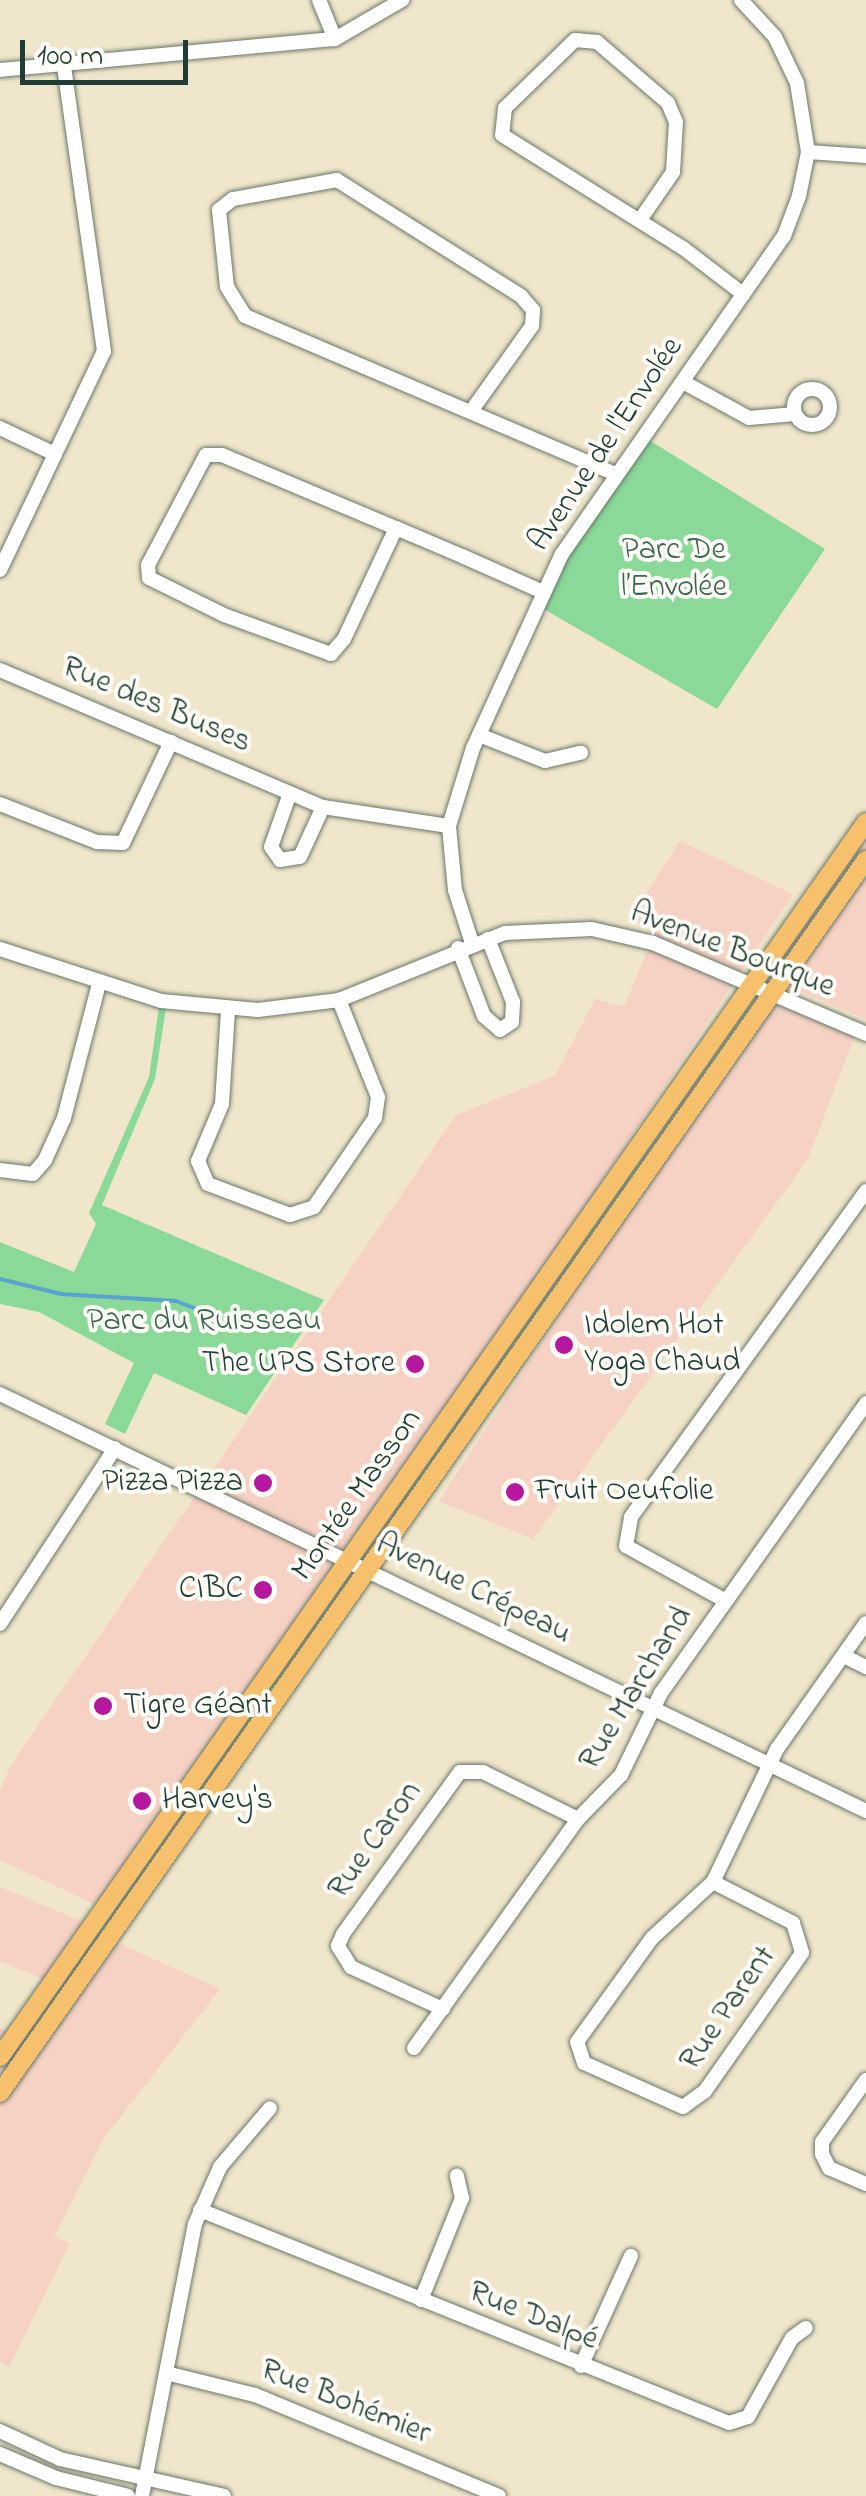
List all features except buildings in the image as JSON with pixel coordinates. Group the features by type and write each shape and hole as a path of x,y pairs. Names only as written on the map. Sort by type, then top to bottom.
{"main road":[{"name":"Montée Masson","path":"0,2092 369,1570 866,822"},
{"name":"Montée Masson","path":"0,2056 350,1560 776,994 866,860"}],"street":[{"path":"319,0 335,39"},
{"path":"0,70 335,39 402,0"},
{"name":"Avenue de l'Envolée","path":"488,939 512,1002 512,1022 500,1030 484,1016 465,946 450,826 479,735 542,592 616,474 784,236 808,152 789,64 741,0"},
{"path":"640,220 673,172 676,122 668,103 597,42 575,40 505,108 502,136 640,220 743,294"},
{"path":"0,570 104,351 106,331 64,65"},
{"path":"808,152 866,156"},
{"path":"472,410 532,326 533,310 521,296 337,180 233,200 219,210 228,287 245,316 616,474"},
{"path":"683,382 701,398 748,418 794,414"},
{"path":"0,428 55,454"},
{"path":"396,528 331,654 224,616 149,578 148,566 206,455 222,455 396,528 542,592"},
{"name":"Rue des Buses","path":"0,670 323,807 450,826"},
{"path":"479,735 545,762 581,753"},
{"path":"0,804 98,842 123,844 172,742"},
{"path":"290,793 271,848 280,860 300,857 323,807"},
{"name":"Avenue Bourque","path":"0,949 100,984 228,1011 339,1000 488,939 592,929 653,942 866,1034"},
{"path":"0,1170 34,1174 45,1160 64,1118 100,984"},
{"path":"228,1011 222,1104 198,1161 208,1184 290,1215 314,1208 374,1118 378,1097 339,1000"},
{"path":"726,1601 626,1546 631,1516 866,1190"},
{"name":"Avenue Crépeau","path":"0,1394 866,1811"},
{"name":"Rue Marchand","path":"414,2048 578,1819 621,1776 653,1710 866,1403"},
{"path":"0,1624 115,1448"},
{"name":"Rue Parent","path":"713,1882 793,1923 802,1953 704,2091 683,2107 584,2063 577,2042 652,1938 713,1882 770,1765 866,1623"},
{"path":"844,1656 866,1667"},
{"name":"Rue Caron","path":"443,2008 351,1967 338,1946 343,1934 460,1772 483,1772 578,1819"},
{"path":"866,2080 822,2142 830,2168 866,2184"},
{"path":"142,2496 200,2210 220,2167 270,2108"},
{"path":"421,2300 462,2198 457,2176"},
{"name":"Rue Dalpé","path":"200,2210 710,2418 739,2422 792,2338 806,2328"},
{"path":"581,2366 631,2256"},
{"name":"Rue Bohémier","path":"166,2373 255,2395 499,2496"},
{"path":"0,2432 50,2456 224,2496"},
{"path":"0,2454 56,2478 128,2496"}],"shaded area":[{"path":"866,839 866,1019 769,978"},
{"path":"680,841 793,894 555,1251 96,1905 0,1860 0,1790 11,1765 456,1115 555,1076 595,999 624,1007 656,930 629,920"},
{"path":"765,995 855,1035 808,1159 533,1539 439,1501"},
{"path":"0,1887 110,1933 70,1990 0,1961"},
{"path":"114,1941 220,1989 104,2138 54,2237 70,2243 9,2367 0,2362 0,2028 32,2044"}],"green space":[{"name":"Parc De l’Envolée","path":"641,435 825,549 717,709 535,604"},
{"name":"Parc du Ruisseau","path":"159,1007 166,1008 155,1079 102,1205 324,1300 246,1415 154,1373 125,1434 105,1424 134,1363 39,1312 0,1304 0,1242 74,1272 96,1224 89,1213 149,1077"}],"waterway":[{"path":"0,1279 61,1294 176,1301 217,1317"}],"place":[{"name":"Idolem Hot Yoga Chaud","path":"564,1345"},
{"name":"The UPS Store","path":"415,1364"},
{"name":"Pizza Pizza","path":"263,1483"},
{"name":"Fruit Oeufolie","path":"515,1492"},
{"name":"CIBC","path":"263,1590"},
{"name":"Tigre Géant","path":"103,1706"},
{"name":"Harvey's","path":"142,1801"}]}
